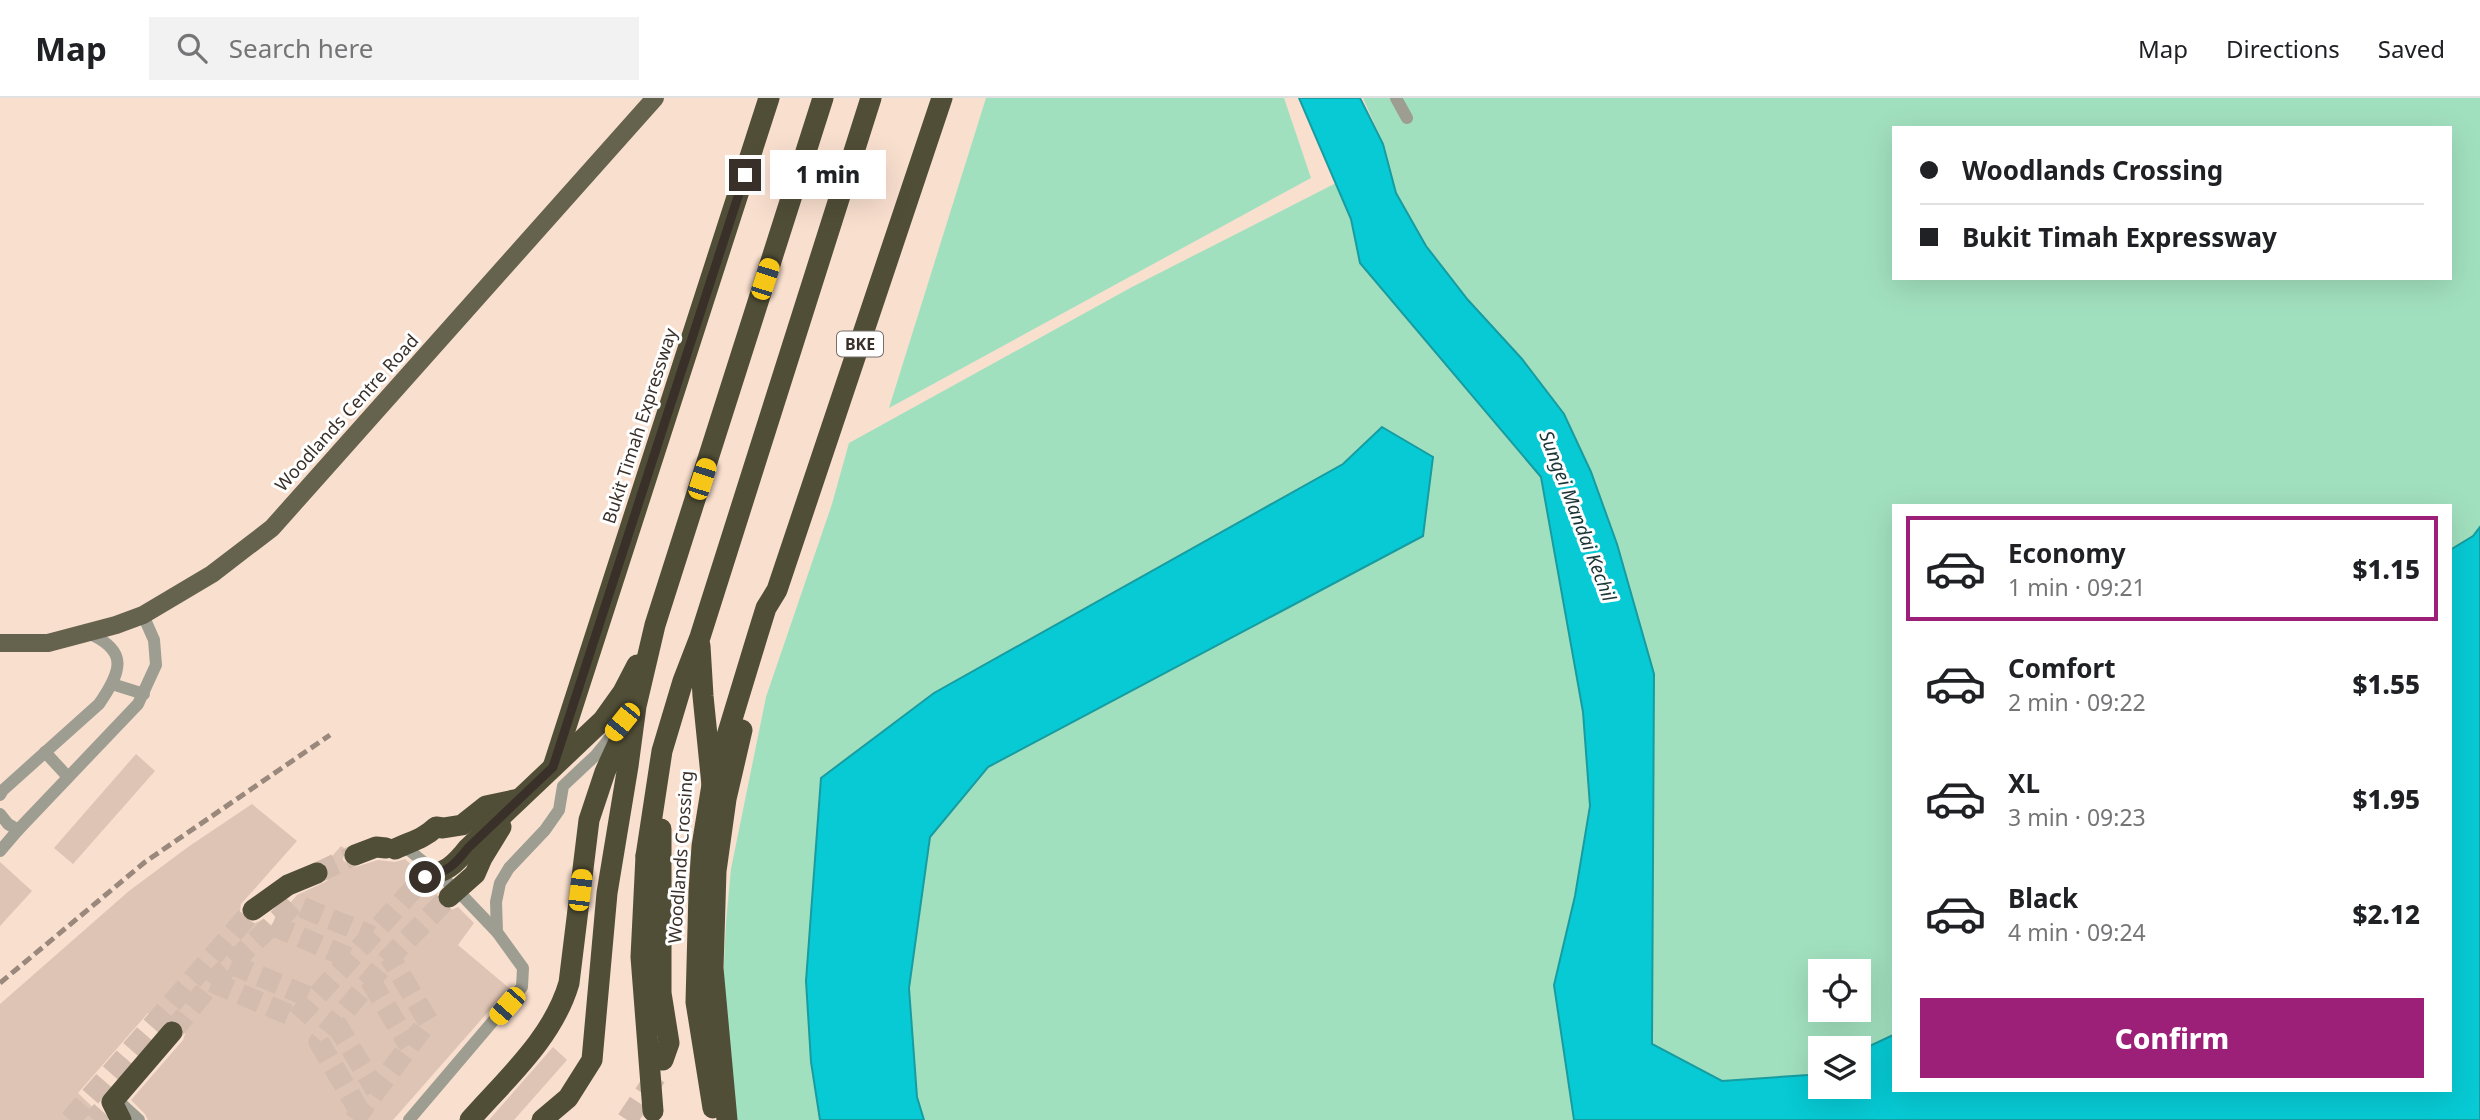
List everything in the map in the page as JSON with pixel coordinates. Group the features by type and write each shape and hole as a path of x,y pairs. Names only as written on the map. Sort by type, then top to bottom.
{"highway":[{"name":"Bukit Timah Expressway","path":"553,767 769,98"},
{"path":"542,1120 568,1098 592,1060 607,893 636,706 655,625 823,98"},
{"name":"Woodlands Crossing","path":"653,1115 641,957 646,856 662,751 682,681 700,637 871,98"},
{"name":"BKE","path":"727,1120 713,968 716,871 726,799 747,710 766,608 777,590 942,98"},
{"path":"430,876 456,863 468,848 603,720 615,706 632,676 655,625"},
{"name":"Woodlands Crossing","path":"700,637 712,785 702,846 696,1002 716,1120"},
{"name":"BKE","path":"712,785 762,638"},
{"path":"470,1120 545,1036 564,1000 569,983 589,820 605,772 636,706"},
{"name":"Woodlands Crossing","path":"663,1060 668,1043 661,993 661,830 665,780 673,736 670,724"},
{"path":"355,855 376,847 395,847 424,839 436,827 462,825 486,806 519,799"},
{"path":"453,894 475,874 519,799"},
{"path":"253,910 288,885 317,873"},
{"path":"113,1108 172,1032"}],"main road":[{"name":"Woodlands Centre Road","path":"0,643 48,643 143,615 212,575 272,528 655,98"}],"lane":[{"path":"1396,98 1407,118"},
{"path":"0,852 138,704 156,665 155,640 143,615"},
{"path":"0,795 2,790 100,704 112,684 119,668 117,655 106,640 87,633"},
{"path":"112,684 144,694"},
{"path":"497,932 496,902 504,876 559,810 563,786 596,755 636,706"},
{"path":"45,752 68,777"},
{"path":"0,814 18,830"},
{"path":"395,847 497,932 523,968 522,987 409,1120"},
{"path":"113,1108 139,1120"}],"green space":[{"path":"986,98 1284,98 1311,178 889,408"},
{"path":"1363,98 2480,98 2480,527 2473,536 2452,549 2452,504 1892,504 1892,1035 1871,1045 1871,1036 1808,1036 1808,1075 1722,1081 1652,1044 1654,674 1617,544 1591,473 1564,414 1522,359 1468,300 1426,246 1396,193 1383,144"},
{"path":"1336,183 1351,219 1360,263 1541,477 1583,712 1590,806 1575,896 1554,985 1574,1120 924,1120 917,1097 909,988 930,836 988,767 1423,536 1382,427 1343,464 934,693 806,981 811,1062 820,1120 736,1120 723,982 731,869 766,697 832,504 849,443 1132,287"}],"water":[{"name":"Sungei Mandai Kechil","path":"1299,98 1360,98 1383,144 1396,193 1426,246 1468,300 1522,359 1564,414 1591,472 1617,544 1654,674 1652,1044 1722,1081 1808,1075 1808,1099 1871,1099 1871,1045 1892,1035 1892,1092 2452,1092 2452,549 2473,536 2480,527 2480,1120 1574,1120 1554,985 1575,896 1590,806 1583,712 1541,477 1360,263 1351,219"},
{"path":"1382,427 1433,457 1423,536 988,767 930,837 909,988 917,1097 924,1120 820,1120 811,1062 806,981 821,778 934,693 1343,464"}],"building":[{"path":"136,754 155,771 73,864 54,848"},
{"path":"252,804 297,841 241,904 240,912 247,922 255,923 264,919 271,925 297,895 327,881 330,874 326,863 341,846 344,848 343,860 352,868 378,860 395,862 405,859 415,868 411,880 415,887 421,890 437,887 439,889 436,899 440,906 451,910 458,907 474,923 458,945 509,988 393,1120 148,1120 131,1100 183,1040 185,1034 180,1022 168,1019 162,1024 148,1013 78,1093 106,1120 0,1120 0,1004 129,891"},
{"path":"0,862 32,891 0,926"},
{"path":"553,1047 567,1060 514,1120 489,1120"}],"tunnel":[{"path":"317,873 355,855"},
{"path":"212,982 297,1018 424,877"},
{"path":"360,1112 319,1042 390,957 449,897"},
{"path":"172,1032 212,982 294,904 372,936"},
{"path":"70,1120 253,910"},
{"path":"272,925 352,959"},
{"path":"354,1120 428,1021 390,957"},
{"path":"231,964 314,999"},
{"path":"370,980 409,1045"},
{"path":"335,1022 376,1090"},
{"path":"627,1120 657,1075"},
{"path":"94,1120 102,1111"}],"railway":[{"path":"0,983 145,862 330,735"}],"route":[{"path":"425,877 442,873 456,863 468,848 553,767 745,175"}]}
